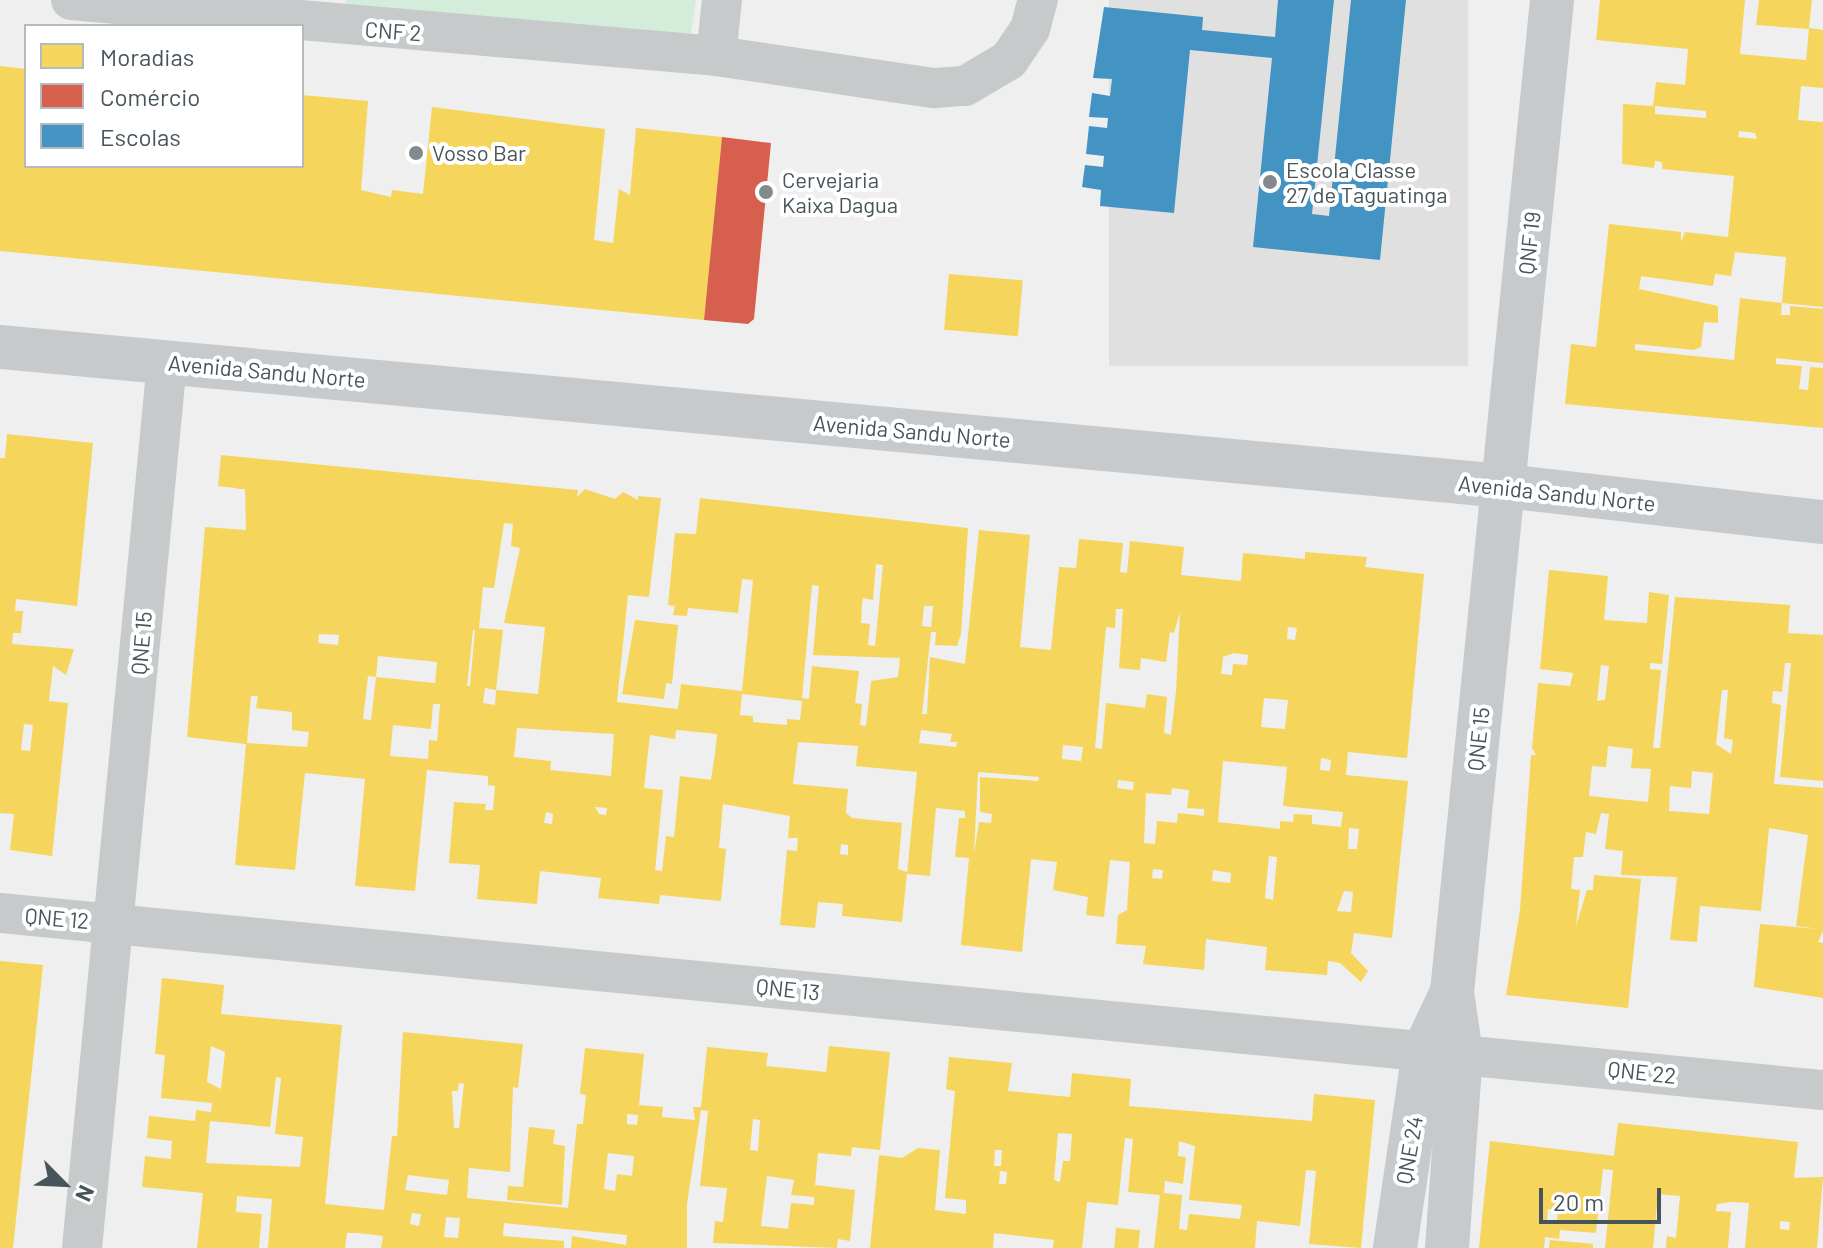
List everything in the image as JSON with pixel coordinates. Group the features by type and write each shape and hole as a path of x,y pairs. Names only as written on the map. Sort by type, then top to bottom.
{"main road":[{"name":"QNF 19","path":"1505,486 1552,0"},
{"name":"Avenida Sandu Norte","path":"0,347 1505,486 1823,522"},
{"name":"QNE 15","path":"1442,1053 1452,992 1505,486"},
{"name":"QNE 24","path":"1395,1248 1442,1053"},
{"name":"QNE 24","path":"1442,1053 1447,1248"}],"street":[{"name":"CNF 2","path":"71,0 294,11 716,56 934,88 965,86 1009,60 1030,29 1038,0"},
{"path":"716,56 722,0"},
{"name":"QNE 15","path":"82,1248 167,362"},
{"name":"QNE 12","path":"0,913 115,924"},
{"name":"QNE 13","path":"115,924 1442,1053"},
{"name":"QNE 22","path":"1442,1053 1823,1090"}],"shaded area":[{"name":"Escola Classe 27 de Taguatinga","path":"1109,0 1468,0 1468,366 1109,366"}],"green space":[{"path":"346,0 696,0 688,51 343,22"}],"building: Moradias":[{"path":"1600,0 1745,0 1740,54 1806,60 1809,29 1756,25 1759,0 1812,0 1809,28 1823,30 1823,88 1801,86 1798,120 1823,122 1823,307 1782,303 1781,315 1790,315 1790,306 1823,309 1823,363 1776,358 1776,364 1802,366 1799,389 1808,390 1810,367 1823,368 1823,428 1565,404 1571,344 1596,347 1609,224 1681,232 1681,242 1685,232 1728,237 1734,176 1662,169 1662,162 1655,161 1654,168 1622,164 1623,104 1653,106 1656,82 1685,85 1688,49 1596,40","holes":["1655,106 1706,111 1706,118 1655,114","1739,131 1755,133 1757,139 1738,137","1735,252 1786,257 1782,303 1740,298 1734,360 1635,350 1635,344 1694,350 1701,347 1704,322 1718,323 1718,306 1639,289 1641,276 1713,286 1715,274 1731,276"]},
{"path":"0,66 24,69 24,168 304,168 304,95 368,101 361,190 391,197 392,190 423,194 432,107 605,129 594,240 613,243 619,189 630,195 636,128 722,137 704,320 0,251"},
{"path":"949,274 1023,280 1018,336 944,330"},
{"path":"7,434 93,443 77,606 16,599 15,611 23,611 21,633 13,633 12,644 74,649 66,675 53,666 49,701 68,703 52,856 10,850 14,814 0,813 0,458 5,458","holes":["24,724 33,725 30,751 21,750"]},
{"path":"221,455 578,490 577,497 585,489 615,499 623,492 638,500 638,496 661,498 649,597 628,595 617,702 678,709 681,684 742,691 753,580 742,579 738,613 688,608 687,616 673,615 675,606 668,605 675,533 696,534 700,498 968,528 961,634 957,646 935,645 936,632 931,632 922,714 927,714 930,657 965,664 979,530 1030,535 1020,647 1051,650 1059,567 1076,568 1079,539 1123,543 1120,572 1127,573 1130,541 1184,547 1181,575 1241,581 1243,553 1305,559 1305,552 1367,557 1365,567 1424,574 1407,758 1348,752 1346,775 1408,781 1392,938 1354,933 1351,953 1368,971 1361,982 1340,963 1328,961 1327,975 1265,970 1267,947 1206,939 1204,970 1143,964 1146,946 1116,944 1118,915 1127,910 1130,862 1110,860 1104,917 1086,915 1088,897 1053,890 1057,862 1031,859 1022,952 961,945 969,858 955,857 959,818 965,818 965,811 936,808 930,876 907,874 917,772 856,766 858,746 798,742 793,784 848,789 846,813 852,818 902,823 898,869 907,872 902,922 842,916 843,904 818,902 815,928 780,925 787,850 797,851 798,838 788,838 790,816 723,804 719,848 726,849 721,901 660,895 659,904 598,898 601,878 540,871 537,904 477,899 480,865 449,863 454,802 486,804 485,810 493,810 495,786 488,785 488,776 427,770 415,891 355,886 365,779 305,773 295,870 235,865 246,744 187,737 205,527 246,530 245,489 218,486","holes":["504,523 513,524 511,546 520,548 504,623 545,627 538,694 496,690 503,630 479,628 483,587 494,588","876,564 883,565 875,646 868,645 870,624 861,623 863,598 873,600","812,585 819,586 813,655 900,658 898,677 871,681 866,726 860,725 862,704 855,703 859,671 812,666 809,699 802,698","924,606 933,606 931,627 922,626","1116,609 1123,609 1119,668 1140,670 1141,658 1166,662 1170,632 1174,633 1180,612 1171,735 1164,733 1167,697 1147,694 1145,708 1106,703 1102,749 1095,748 1106,627 1115,628","1288,627 1297,628 1295,640 1287,639","473,630 470,686 467,686","319,634 339,635 338,645 318,643","1234,653 1248,655 1247,665 1233,664 1232,675 1221,674 1223,657","378,656 437,662 435,683 376,677","368,676 376,677 371,720 363,719","485,688 496,690 495,705 483,703","742,694 802,701 800,720 787,719 787,725 753,722 753,716 740,715","251,696 258,696 256,708 292,712 292,730 309,732 307,747 247,743","1264,698 1288,700 1285,729 1261,727","433,704 440,704 437,741 429,740 428,759 390,756 393,725 431,729","517,728 614,734 611,776 550,770 551,761 514,757","676,730 717,734 711,780 680,776 674,837 666,836 662,871 655,870 663,790 644,788 650,735 675,739","921,730 952,734 950,742 957,742 956,747 919,743","1063,745 1083,747 1081,761 1062,759","1321,758 1331,760 1330,771 1320,770","1223,761 1287,767 1283,806 1343,812 1341,827 1312,824 1312,815 1294,814 1293,822 1280,821 1280,829 1218,822","978,772 1039,777 1038,781 980,777 980,812 992,814 991,823 979,822 974,854","1118,780 1134,782 1133,790 1117,788","1172,788 1189,790 1187,808 1204,809 1204,816 1178,813 1177,823 1157,821 1155,844 1144,843 1146,793 1171,795","595,807 607,808 606,815 599,814","546,812 553,814 552,824 544,823","1349,828 1359,829 1357,849 1348,849","841,844 848,845 848,855 840,854","1269,856 1277,857 1273,900 1265,898","1153,869 1163,870 1162,879 1152,878","1213,870 1231,873 1230,883 1212,881","1344,891 1353,892 1351,912 1337,911"]},
{"path":"1549,570 1608,576 1604,620 1647,623 1649,592 1669,595 1662,664 1650,663 1650,669 1661,670 1653,748 1660,748 1675,597 1790,605 1788,633 1823,635 1823,781 1780,777 1791,663 1785,663 1782,692 1773,691 1772,703 1781,705 1774,784 1823,788 1823,931 1818,942 1823,943 1823,998 1754,987 1760,924 1820,929 1796,926 1808,835 1769,828 1761,911 1700,906 1697,942 1670,940 1677,877 1621,875 1623,851 1605,849 1609,814 1601,813 1596,834 1586,832 1583,857 1574,857 1571,889 1580,890 1576,926 1587,890 1593,890 1594,875 1641,879 1628,1008 1506,995 1520,910 1531,755 1536,755 1532,748 1538,683 1570,686 1573,673 1540,669","holes":["1601,665 1609,666 1605,700 1597,701","1722,690 1728,690 1724,738 1733,740 1731,754 1716,744","1608,746 1633,749 1631,768 1651,769 1648,802 1589,796 1592,766 1606,767","1692,771 1713,773 1709,814 1669,811 1670,786 1691,788"]},
{"path":"635,620 678,625 672,684 666,683 664,699 622,694"},
{"path":"0,961 43,965 13,1248 0,1248"},
{"path":"162,978 224,985 221,1014 342,1025 325,1204 384,1210 392,1136 397,1136 403,1032 523,1044 518,1088 513,1087 510,1172 469,1168 467,1198 568,1208 577,1124 583,1124 586,1095 580,1094 585,1048 644,1054 639,1105 663,1107 662,1117 695,1120 693,1107 701,1107 707,1047 768,1053 766,1066 826,1072 829,1046 890,1052 880,1150 852,1147 851,1156 818,1153 815,1185 855,1190 850,1241 838,1239 837,1248 713,1243 715,1221 723,1222 727,1188 700,1186 708,1111 701,1110 687,1204 687,1248 571,1248 572,1236 626,1245 627,1235 504,1223 503,1236 564,1241 564,1248 381,1248 383,1236 347,1233 345,1248 268,1248 272,1199 237,1196 236,1212 262,1214 259,1248 197,1248 203,1193 142,1187 145,1156 171,1159 172,1141 147,1138 149,1116 195,1121 196,1110 211,1112 212,1103 161,1098 165,1055 155,1054","holes":["211,1046 225,1052 221,1089 207,1082","276,1077 281,1078 275,1134 303,1137 300,1167 206,1163 210,1121 270,1127","459,1083 464,1084 459,1128 454,1128 452,1091 458,1091","627,1114 638,1115 637,1125 627,1124","753,1119 760,1120 758,1151 750,1150","608,1153 634,1156 632,1176 617,1174 615,1191 604,1189","408,1175 449,1180 447,1195 405,1190","767,1176 794,1180 791,1195 814,1197 814,1205 791,1203 788,1229 761,1226","412,1213 421,1214 419,1226 410,1224","446,1217 460,1218 458,1238 444,1237"]},
{"path":"949,1057 1012,1063 1008,1091 1070,1097 1072,1073 1131,1079 1129,1106 1312,1121 1314,1094 1375,1100 1361,1248 1309,1244 1316,1171 1306,1170 1300,1226 1257,1221 1255,1248 1154,1248 1160,1195 1128,1192 1133,1139 1125,1138 1118,1205 1087,1202 1082,1248 1053,1248 1054,1240 994,1233 993,1248 870,1248 879,1155 902,1158 918,1148 940,1150 935,1210 966,1214 966,1200 945,1198 955,1091 946,1089","holes":["1058,1133 1072,1134 1070,1161 1063,1161 1060,1182 1054,1180","1179,1141 1195,1146 1189,1200 1242,1205 1240,1219 1189,1214 1187,1230 1179,1229 1182,1195 1164,1193 1165,1181 1183,1184 1186,1157 1178,1156","995,1150 1002,1150 1001,1166 994,1166","1000,1171 1007,1172 1006,1184 999,1184"]},
{"path":"1618,1123 1798,1142 1794,1178 1823,1177 1817,1248 1745,1248 1749,1203 1732,1202 1717,1204 1716,1211 1731,1212 1728,1248 1666,1248 1667,1236 1676,1238 1680,1196 1658,1194 1653,1248 1605,1248 1613,1170 1603,1169 1596,1233 1560,1230 1559,1239 1545,1237 1544,1248 1479,1248 1490,1141 1614,1156","holes":["1548,1209 1558,1210 1557,1221 1547,1220","1780,1221 1790,1222 1789,1230 1780,1229"]},
{"path":"529,1127 555,1130 553,1144 565,1146 562,1205 507,1200 508,1186 523,1187"},
{"path":"1116,1228 1140,1230 1138,1248 1114,1248"},
{"path":"1550,1240 1593,1244 1593,1248 1549,1248"}],"building: Comércio":[{"path":"722,137 771,143 754,319 748,324 704,320"}],"building: Escolas":[{"path":"1278,0 1334,0 1312,214 1329,216 1351,0 1406,0 1380,260 1253,247 1272,58 1190,50 1174,213 1100,206 1101,190 1082,187 1085,165 1103,167 1104,156 1086,154 1089,126 1107,128 1108,118 1089,117 1092,93 1110,96 1112,79 1093,78 1104,7 1203,17 1202,30 1275,37"}],"place":[{"name":"Vosso Bar","path":"416,153"},
{"name":"Escola Classe 27 de Taguatinga","path":"1270,182"},
{"name":"Cervejaria Kaixa Dagua","path":"766,192"}]}
